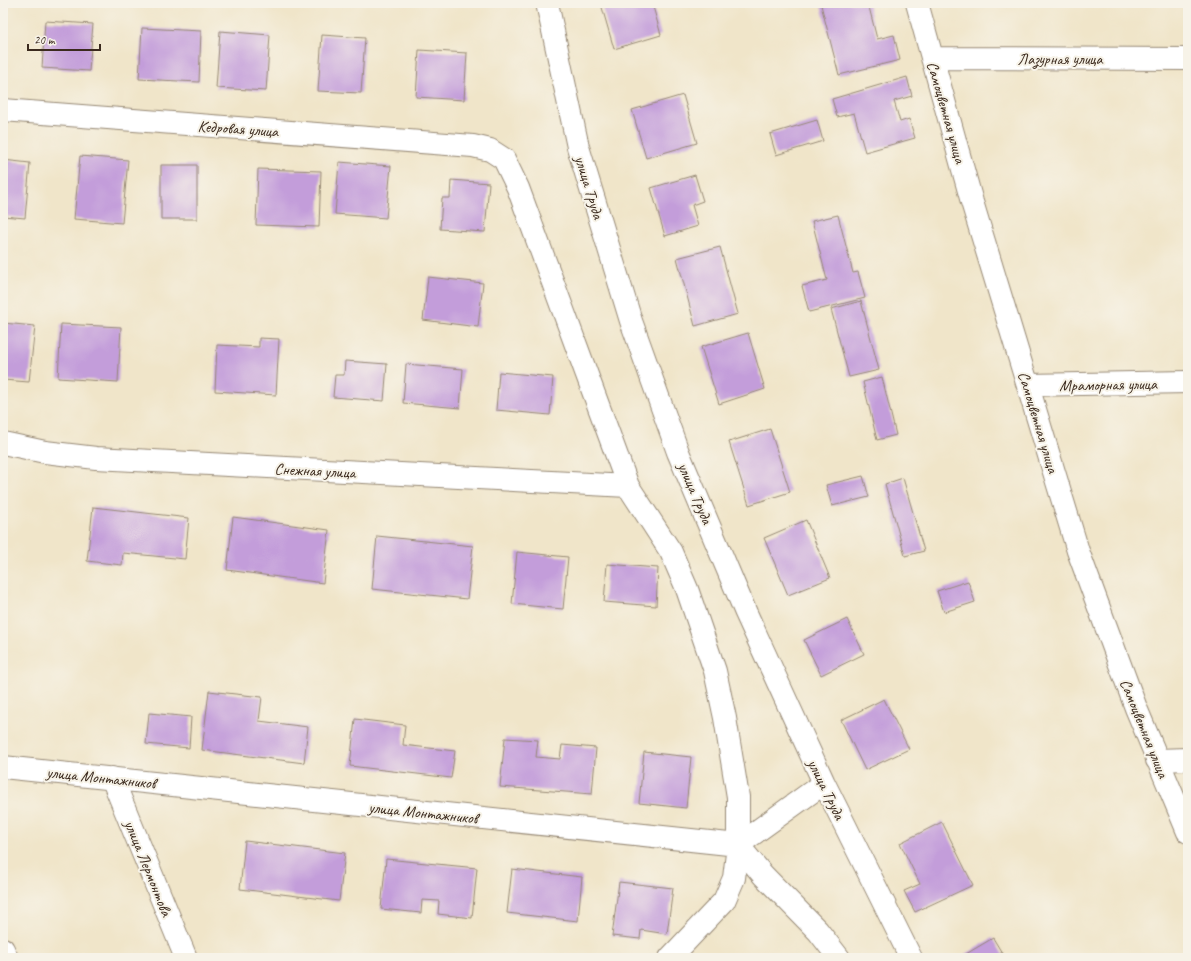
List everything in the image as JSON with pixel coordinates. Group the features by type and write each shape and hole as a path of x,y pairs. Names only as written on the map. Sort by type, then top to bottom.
{"street":[{"name":"улица Труда","path":"546,3 578,147 631,321 678,452 746,613 824,783 911,958"},
{"name":"Самоцветная улица","path":"917,3 972,202 1078,551 1136,708 1188,832"},
{"name":"Лазурная улица","path":"932,58 1188,59"},
{"name":"Кедровая улица","path":"3,110 473,146 490,150 504,160 518,188 628,486"},
{"name":"Мраморная улица","path":"1028,385 1188,382"},
{"name":"Снежная улица","path":"3,443 45,452 96,458 628,486"},
{"path":"628,486 671,552 687,589 715,671 725,718 738,797 738,845 734,878 724,902 670,958"},
{"path":"1157,760 1188,759"},
{"name":"улица Монтажников","path":"3,767 738,845"},
{"name":"улица Лермонтова","path":"112,778 186,958"},
{"path":"738,845 824,783"},
{"path":"738,845 763,875 818,931 839,958"},
{"path":"3,949 7,958"}],"building":[{"path":"652,3 661,35 614,49 601,4"},
{"path":"830,3 868,3 877,39 894,35 900,60 839,75 821,5"},
{"path":"45,21 93,24 89,71 42,68"},
{"path":"142,28 201,31 199,82 139,79"},
{"path":"220,31 270,35 266,91 216,88"},
{"path":"322,35 365,38 361,93 318,91"},
{"path":"419,50 467,53 464,100 416,97"},
{"path":"907,77 912,96 894,101 900,122 909,119 915,138 865,152 854,113 837,117 832,99"},
{"path":"683,95 697,143 646,158 632,110"},
{"path":"817,120 823,141 776,155 770,134"},
{"path":"80,156 128,160 122,223 74,219"},
{"path":"3,160 30,163 25,218 3,216"},
{"path":"339,162 391,166 386,218 335,214"},
{"path":"161,165 197,165 197,219 161,219"},
{"path":"258,169 321,171 319,227 256,225"},
{"path":"695,175 703,201 692,205 698,226 665,236 651,188"},
{"path":"451,180 489,183 485,232 440,229 442,198 450,198"},
{"path":"838,215 853,273 858,272 865,298 809,312 802,286 827,280 812,221"},
{"path":"720,247 738,314 695,326 677,258"},
{"path":"428,277 483,283 478,327 423,320"},
{"path":"861,301 879,370 849,377 831,309"},
{"path":"3,323 35,326 29,382 3,380"},
{"path":"61,324 121,327 118,382 58,378"},
{"path":"748,333 765,389 719,404 701,347"},
{"path":"259,338 279,339 276,395 215,391 217,345 259,347"},
{"path":"345,361 387,364 384,401 333,397 335,375 344,375"},
{"path":"406,364 463,369 460,408 403,403"},
{"path":"499,372 553,377 550,415 496,410"},
{"path":"882,377 896,435 877,440 863,382"},
{"path":"770,429 790,492 749,505 729,442"},
{"path":"863,476 869,497 832,506 826,485"},
{"path":"903,478 924,551 905,556 885,484"},
{"path":"93,507 189,518 185,559 123,553 122,565 87,561"},
{"path":"233,517 329,530 323,583 227,570"},
{"path":"806,520 830,578 788,595 764,538"},
{"path":"377,536 473,546 467,599 372,589"},
{"path":"517,552 568,557 563,609 512,604"},
{"path":"607,564 658,568 656,606 604,602"},
{"path":"968,581 975,602 944,612 937,591"},
{"path":"847,619 864,654 821,675 804,640"},
{"path":"209,691 262,697 259,721 308,727 304,763 202,750"},
{"path":"884,699 909,749 865,770 841,720"},
{"path":"149,713 191,717 189,748 146,744"},
{"path":"355,719 405,725 403,745 455,751 451,778 350,766"},
{"path":"505,738 538,740 536,757 560,759 562,745 596,748 592,794 500,787"},
{"path":"644,752 691,757 686,808 639,803"},
{"path":"942,822 973,885 915,912 904,891 920,884 900,843"},
{"path":"245,841 345,853 339,901 240,889"},
{"path":"386,859 477,868 472,918 438,914 439,901 422,900 421,913 381,909"},
{"path":"512,869 582,877 578,921 507,913"},
{"path":"619,882 673,888 667,934 641,930 640,939 612,936"},
{"path":"993,938 1005,958 968,958 966,954"}]}
